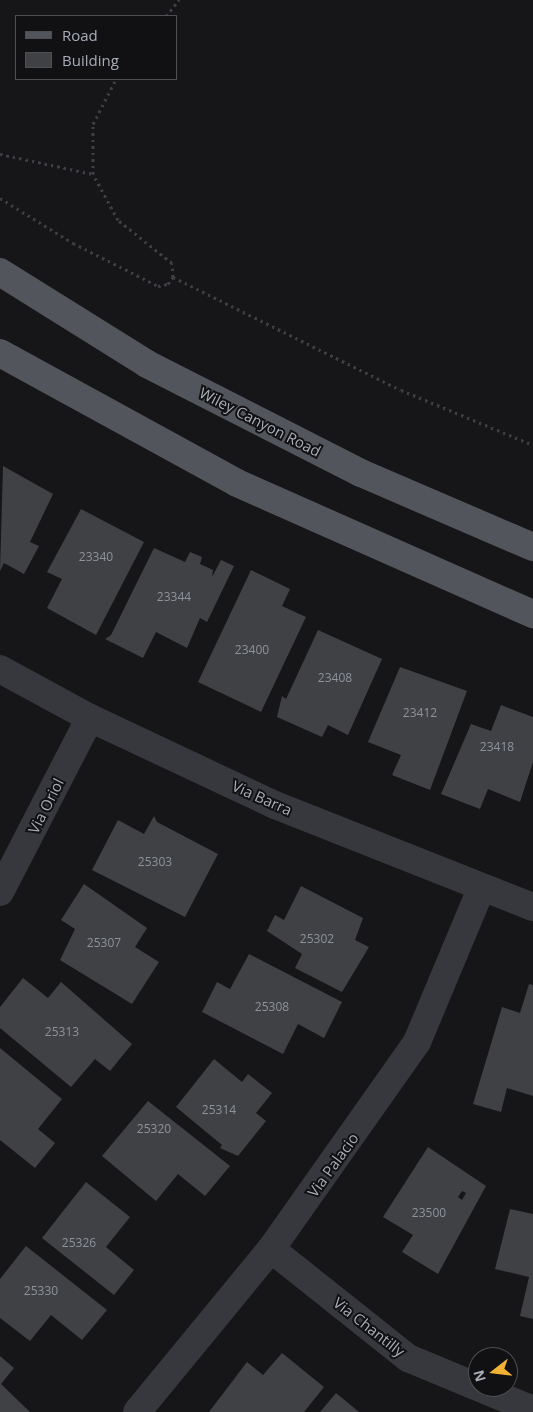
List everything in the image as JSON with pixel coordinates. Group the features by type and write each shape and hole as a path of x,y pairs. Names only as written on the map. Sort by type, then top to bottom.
{"main road":[{"name":"Wiley Canyon Road","path":"0,272 155,368 361,473 533,547"},
{"path":"0,353 237,483 533,614"}],"street":[{"name":"Via Barra","path":"0,669 90,718 275,805 482,890 533,907"},
{"name":"Via Oriol","path":"0,892 90,718"},
{"name":"Via Palacio","path":"138,1412 271,1249 417,1042 482,890"},
{"name":"Via Chantilly","path":"271,1249 408,1358 533,1410"}],"path":[{"path":"167,15 179,0"},
{"path":"115,80 93,124 93,174 118,220 166,256 173,277 401,390 533,445"},
{"path":"0,154 93,174"},
{"path":"0,198 73,243 158,286 168,284 173,277"}],"building":[{"path":"3,466 53,494 30,542 39,546 24,574 4,563 0,571"},
{"path":"81,509 144,542 96,635 47,608 62,579 47,572"},
{"path":"154,548 185,562 190,552 202,557 200,564 213,570 212,577 221,560 234,566 207,622 200,618 187,648 156,632 143,658 105,639 111,635"},
{"path":"251,570 290,589 282,606 306,617 261,712 198,682"},
{"path":"318,630 382,659 348,735 328,725 322,737 277,717 282,696 286,699"},
{"path":"400,667 467,691 430,790 392,775 401,755 368,742"},
{"path":"501,705 533,717 533,762 520,802 488,789 480,809 441,794 471,724 491,731"},
{"path":"154,816 157,822 218,854 185,917 92,870 118,820 144,834"},
{"path":"84,884 147,928 135,947 159,962 132,1004 60,960 75,929 61,920"},
{"path":"301,886 363,918 355,940 369,947 342,992 295,968 302,954 267,931 275,915 284,920"},
{"path":"249,954 342,1002 324,1038 298,1024 283,1054 202,1012 217,982 230,989"},
{"path":"23,978 48,998 61,982 132,1044 110,1071 95,1059 71,1087 0,1028 0,1007"},
{"path":"529,984 533,985 533,1096 507,1088 501,1112 473,1104 502,1007 520,1013"},
{"path":"0,1048 62,1099 38,1129 55,1143 35,1168 0,1140"},
{"path":"214,1059 242,1082 248,1074 272,1093 256,1113 266,1121 238,1156 220,1148 222,1145 176,1107"},
{"path":"148,1101 230,1166 205,1196 178,1174 156,1201 102,1156"},
{"path":"428,1147 486,1186 438,1274 402,1252 413,1235 383,1217","holes":["462,1191 466,1193 462,1200 458,1197"]},
{"path":"86,1182 130,1217 106,1247 134,1270 114,1295 42,1238"},
{"path":"510,1209 533,1214 533,1319 520,1316 529,1277 495,1269"},
{"path":"26,1246 107,1310 82,1340 51,1315 30,1341 0,1318 0,1279"},
{"path":"282,1353 324,1387 304,1412 209,1412 247,1362 263,1375"},
{"path":"0,1356 14,1368 1,1384 30,1412 0,1412"},
{"path":"336,1393 359,1412 320,1412"}]}
